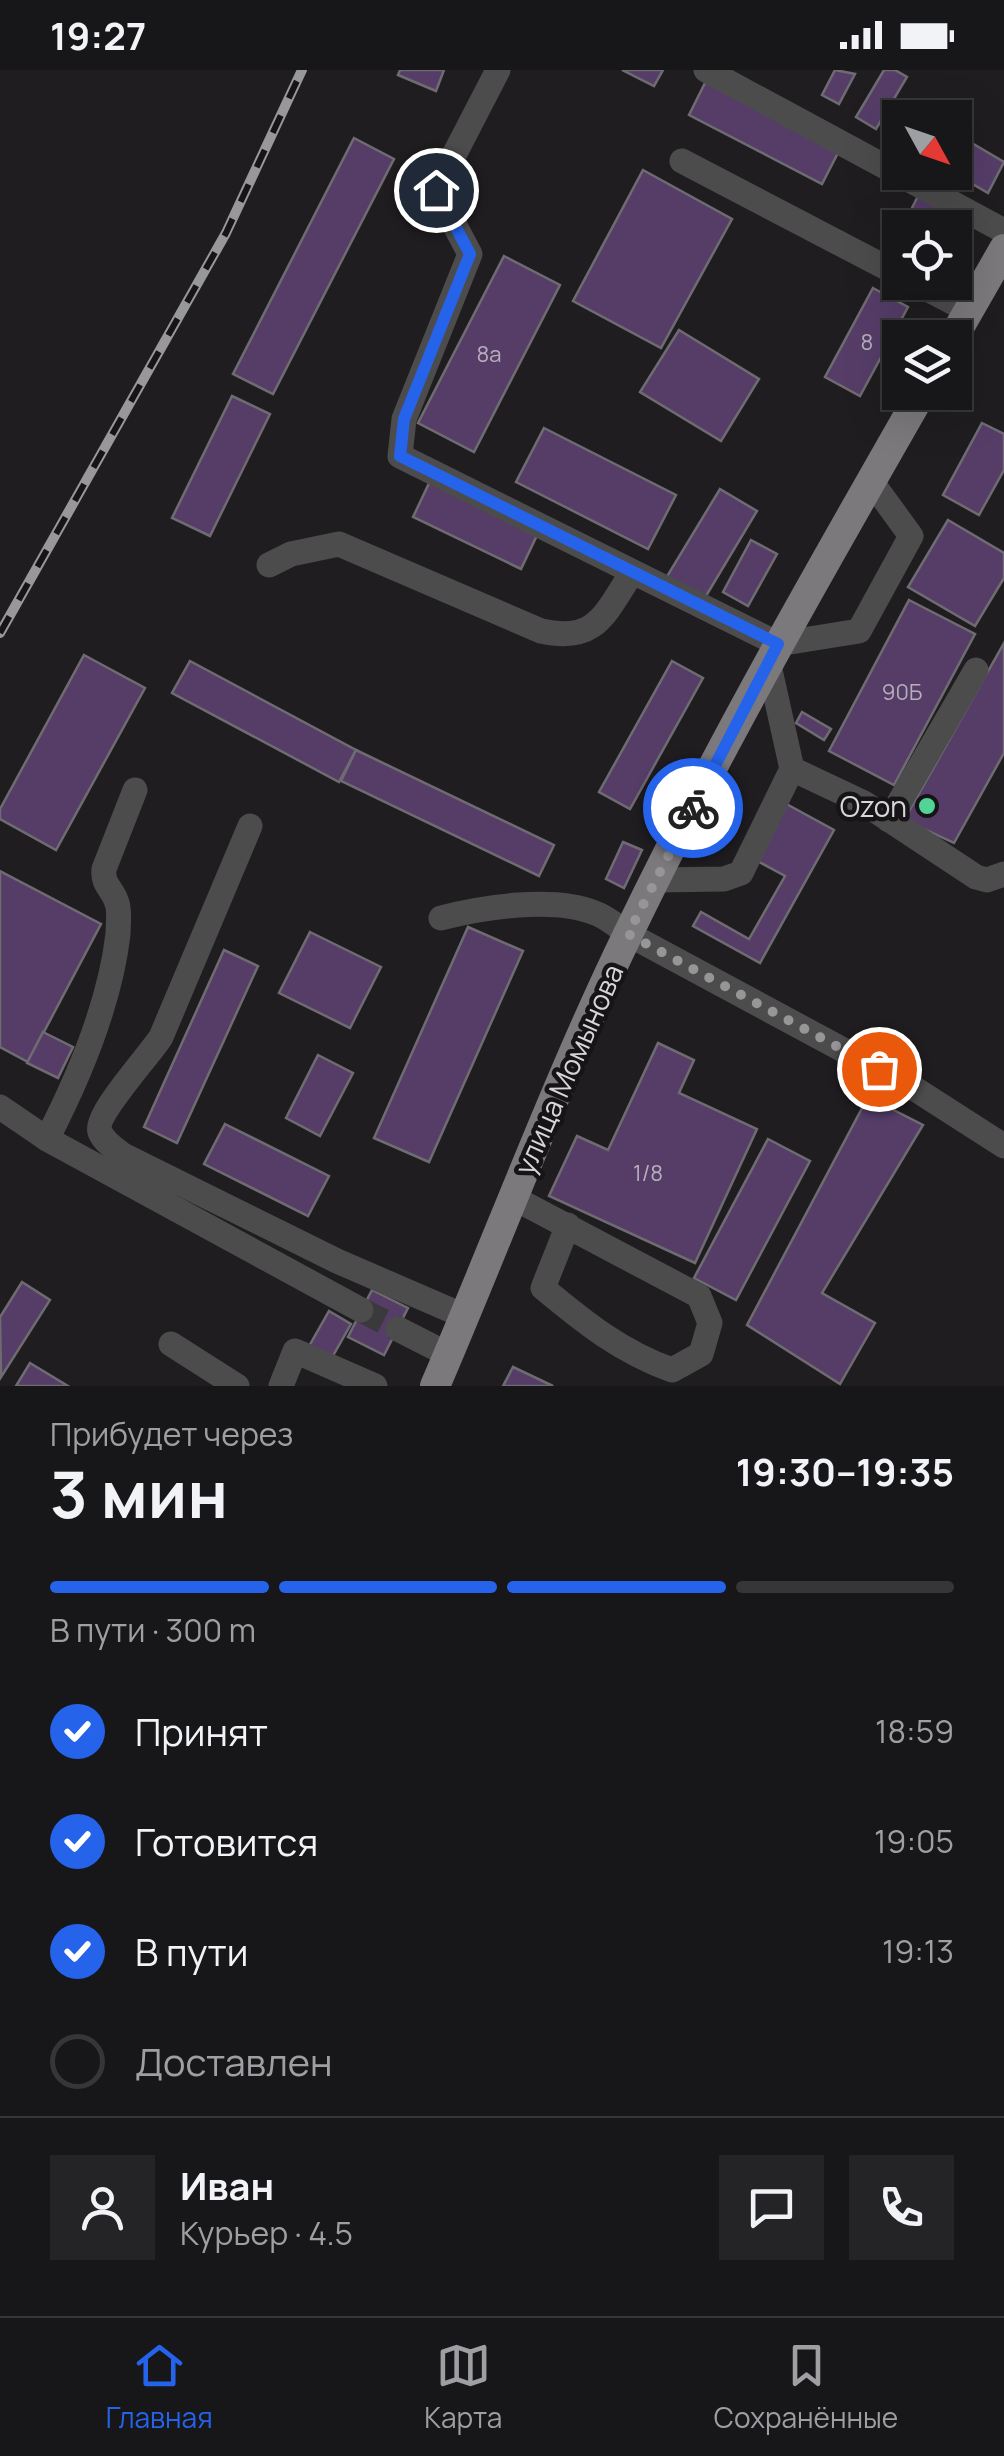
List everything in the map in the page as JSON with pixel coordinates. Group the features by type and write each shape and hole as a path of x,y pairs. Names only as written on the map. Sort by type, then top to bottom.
{"main road":[{"path":"964,320 1001,263"},
{"name":"улица Момынова","path":"435,1386 512,1197 628,934 773,653 912,410"}],"street":[{"path":"498,70 436,190 470,254 404,419 400,456 631,574 773,653 859,631 910,536 871,480"},
{"path":"706,70 1004,231"},
{"path":"682,160 882,266"},
{"path":"934,300 957,320"},
{"path":"269,565 313,548 339,544 541,631 567,636 588,630 612,604 631,574"},
{"path":"656,880 724,879 742,873 792,769 773,653"},
{"path":"890,820 976,670"},
{"path":"792,769 864,802 976,877 987,880 1004,874"},
{"path":"47,1139 76,1084 97,1024 118,935 118,904 103,880 104,869 136,790"},
{"path":"250,826 162,1038 107,1106 99,1119 99,1131 124,1155 336,1261 464,1316"},
{"path":"440,918 474,910 570,906 597,913 628,934 912,1087 1004,1146"},
{"path":"0,1107 47,1139 361,1310"},
{"path":"512,1197 568,1225 699,1296 710,1323 701,1354 672,1370 639,1359 605,1339 543,1288 568,1225"},
{"path":"398,1329 448,1354"},
{"path":"170,1344 237,1386"},
{"path":"281,1386 295,1350 374,1386"}],"building":[{"path":"400,70 444,70 436,91 398,75"},
{"path":"622,70 663,70 654,86"},
{"path":"835,70 855,74 839,104 822,95"},
{"path":"884,70 895,70 907,77 893,100 882,100 882,119 876,129 856,117"},
{"path":"707,79 841,147 822,184 689,115"},
{"path":"354,138 394,159 273,394 233,374"},
{"path":"972,143 1004,162 988,193 972,184"},
{"path":"643,170 732,219 661,348 573,301"},
{"path":"919,194 950,210 911,210"},
{"path":"504,256 560,285 474,452 418,423"},
{"path":"873,288 882,293 882,300 895,300 908,307 901,320 882,320 882,355 860,396 825,377"},
{"path":"679,330 759,379 721,441 640,392"},
{"path":"232,396 270,414 210,536 172,518"},
{"path":"982,423 1004,434 1004,470 979,515 943,495"},
{"path":"544,428 676,495 648,549 516,482"},
{"path":"432,477 540,529 521,569 413,517"},
{"path":"720,489 757,511 703,601 666,578"},
{"path":"948,520 1004,553 1004,578 975,626 908,587"},
{"path":"751,540 777,554 748,606 723,592"},
{"path":"909,600 975,634 894,785 829,751"},
{"path":"1004,643 1004,753 954,843 904,820"},
{"path":"84,655 145,688 56,850 0,819 0,809"},
{"path":"190,661 356,750 339,782 172,693"},
{"path":"672,661 703,678 630,809 599,792"},
{"path":"802,712 831,729 824,740 796,723"},
{"path":"356,750 554,845 539,876 341,781"},
{"path":"781,801 834,830 760,963 693,926 701,912 749,939 785,876 750,857"},
{"path":"623,842 642,850 624,888 606,879"},
{"path":"0,871 101,924 28,1062 0,1047"},
{"path":"468,927 523,951 429,1162 374,1138"},
{"path":"310,932 381,967 350,1028 279,993"},
{"path":"224,950 258,966 177,1143 144,1127"},
{"path":"43,1032 73,1047 58,1078 27,1063"},
{"path":"658,1043 694,1060 679,1093 757,1129 695,1263 549,1196 577,1136 608,1150"},
{"path":"318,1055 353,1073 320,1136 286,1118"},
{"path":"868,1097 923,1125 822,1293 875,1323 840,1384 747,1325"},
{"path":"225,1124 329,1176 308,1216 204,1164"},
{"path":"768,1139 810,1161 736,1300 694,1278"},
{"path":"22,1282 50,1300 1,1377 0,1317"},
{"path":"372,1290 408,1308 384,1355 348,1337"},
{"path":"329,1311 351,1324 330,1361 308,1348"},
{"path":"30,1363 68,1386 16,1386"},
{"path":"513,1367 553,1386 503,1386"}],"tunnel":[{"path":"361,1310 398,1329"}],"railway":[{"path":"0,633 226,233 302,70"}],"way so far":[{"path":"693,808 628,934 879,1069"}],"place":[{"name":"Ozon","path":"927,806"}],"route":[{"path":"436,190 470,254 404,419 400,456 778,644 693,808"}]}
